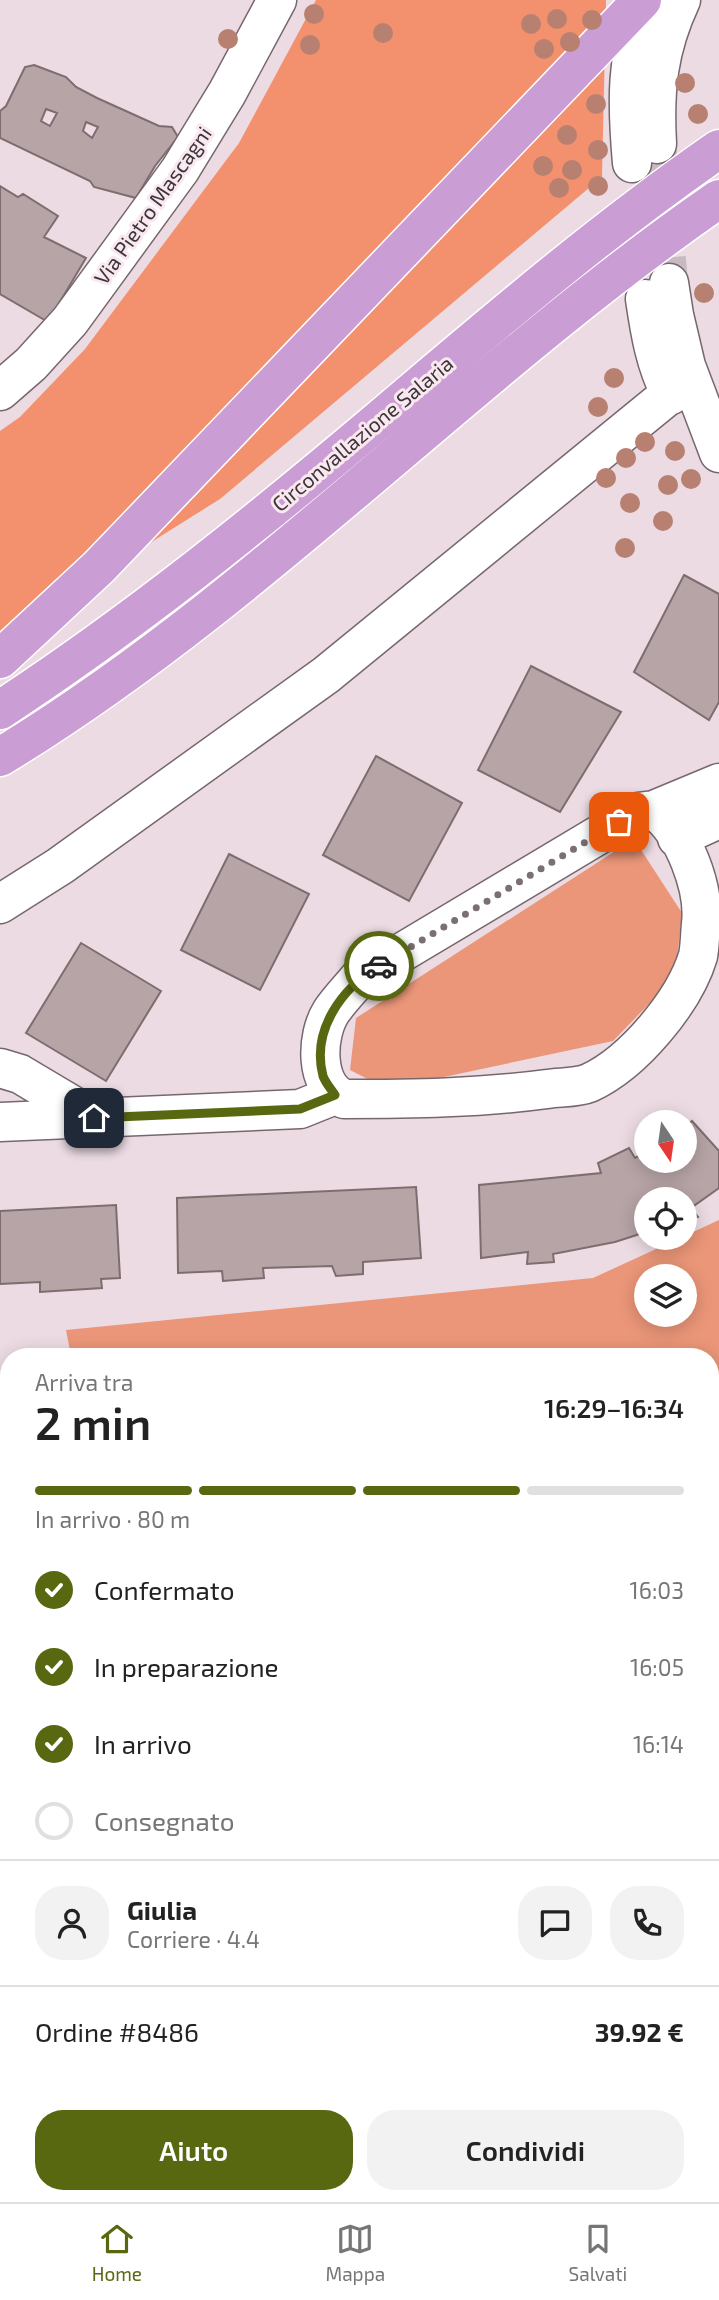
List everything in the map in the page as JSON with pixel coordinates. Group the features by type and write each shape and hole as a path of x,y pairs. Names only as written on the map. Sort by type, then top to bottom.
{"highway":[{"path":"0,659 99,567 642,0"},
{"name":"Circonvallazione Salaria","path":"0,710 76,658 242,532 607,229 719,149"},
{"name":"Circonvallazione Salaria","path":"0,757 106,686 202,615 527,347 628,266 716,202"}],"street":[{"name":"Via Pietro Mascagni","path":"0,391 31,364 70,321 180,170 227,93 277,0"},
{"path":"648,0 636,32 627,103 644,153 658,68 681,0"},
{"path":"657,291 674,315 686,366 719,453 689,424 661,376 654,352 657,291"},
{"path":"0,904 60,866 326,675 670,394"},
{"path":"666,824 719,783"},
{"path":"666,824 691,860 702,912 698,955 676,1004 631,1055 588,1083 531,1091 407,1099 344,1099 335,1095 324,1077 321,1042 331,1013 359,978 637,811 666,824 719,819"},
{"path":"0,1068 20,1073 94,1118"},
{"path":"0,1122 300,1109 335,1095"}],"shaded area":[{"path":"316,0 606,0 602,177 220,499 0,637 0,431 20,417 85,349 239,143"},
{"path":"634,839 682,913 675,977 613,1041 387,1089 350,1070 356,1018"},
{"path":"719,1220 719,1348 69,1348 66,1330 593,1278 654,1250 697,1250 697,1230"}],"building":[{"path":"34,65 66,77 76,87 97,98 159,126 172,127 178,137 155,166 136,198 94,187 90,181 0,138 0,111 6,106 25,67","holes":["46,109 57,113 50,126 41,121","86,122 98,127 92,138 83,131"]},
{"path":"0,186 18,197 23,194 58,216 44,237 86,258 48,322 0,294"},
{"path":"684,575 719,594 719,702 709,720 634,672"},
{"path":"531,666 621,712 560,812 478,770"},
{"path":"376,756 462,803 409,901 323,855"},
{"path":"229,854 309,894 260,990 181,950"},
{"path":"81,943 161,991 106,1081 26,1033"},
{"path":"697,1127 719,1151 719,1188 697,1204 697,1187 634,1187 634,1236 553,1254 554,1262 527,1264 528,1252 481,1258 479,1185 601,1173 598,1163 629,1148 634,1156 634,1173 697,1173"},
{"path":"416,1187 421,1258 363,1262 363,1274 336,1276 332,1266 263,1268 264,1278 223,1281 222,1271 178,1273 177,1198"},
{"path":"116,1205 120,1278 101,1279 102,1288 40,1292 40,1282 0,1284 0,1211"}],"tunnel":[{"path":"657,144 669,283"}],"way so far":[{"path":"379,966 619,822"}],"route":[{"path":"94,1118 300,1109 335,1095 324,1077 321,1042 331,1013 359,978 379,966"}]}
